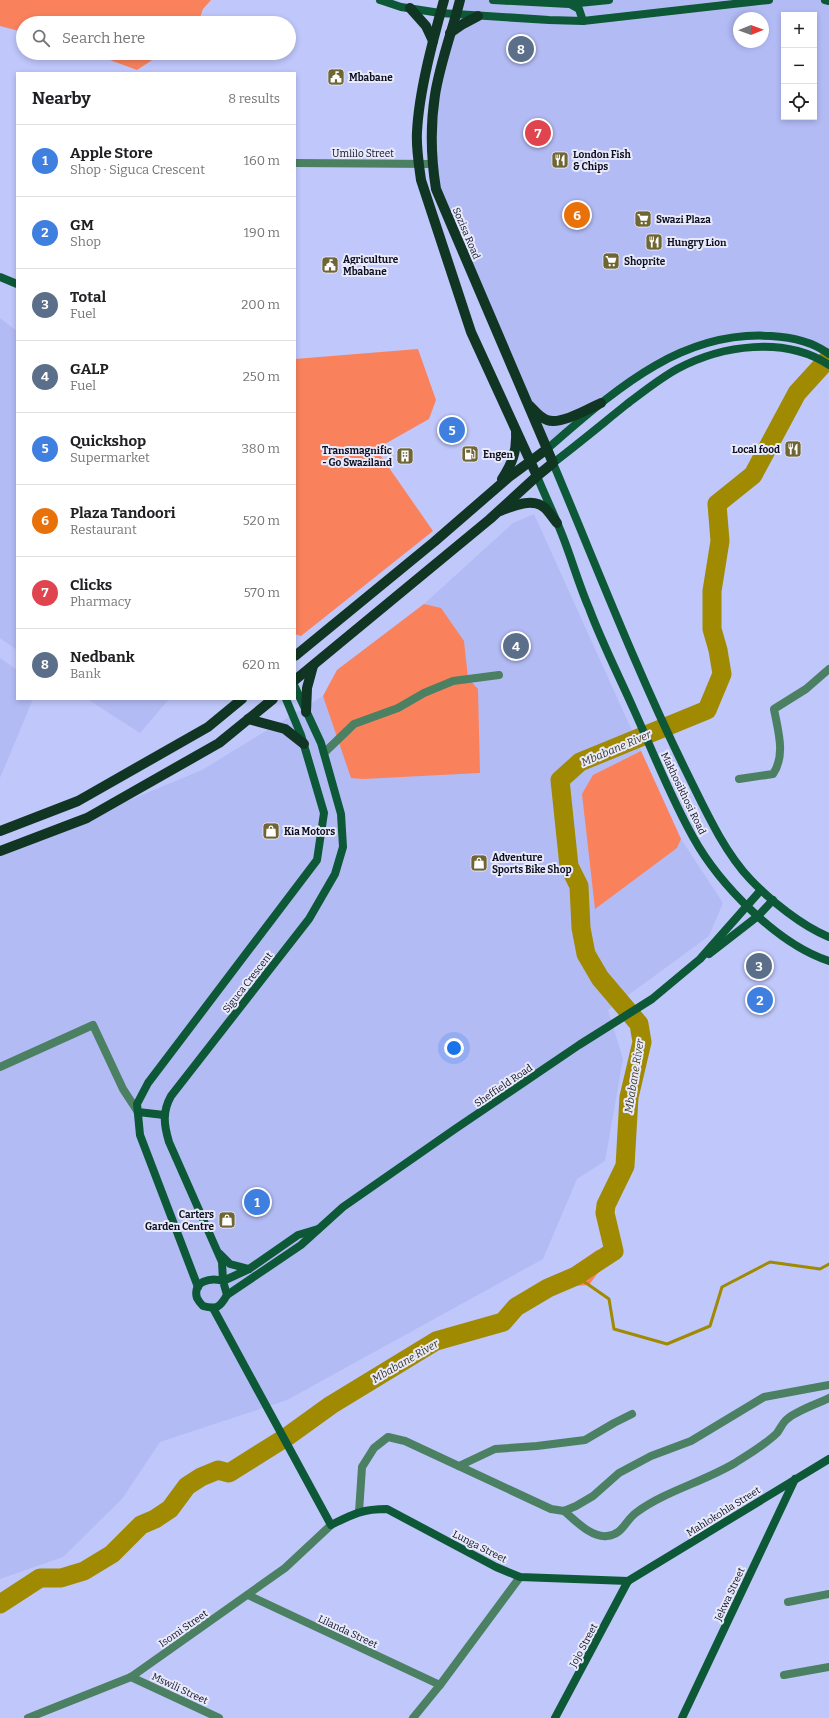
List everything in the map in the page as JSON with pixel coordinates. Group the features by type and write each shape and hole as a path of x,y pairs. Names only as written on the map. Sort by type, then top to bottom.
{"main road":[{"path":"444,0 433,41 421,101 417,132 418,163 421,180 471,332 537,476"},
{"name":"Sozisa Road","path":"460,0 450,33 435,95 431,134 432,164 436,190 553,463"},
{"path":"410,8 426,26 433,41"},
{"path":"450,33 478,16"},
{"path":"525,400 537,414 547,420 558,421 601,403"},
{"path":"495,489 509,468 514,455 516,429"},
{"path":"299,647 530,460 547,449"},
{"path":"296,679 490,519 496,512 553,463"},
{"path":"496,512 529,502 544,507 557,523"},
{"path":"306,712 307,688 313,666"},
{"path":"228,711 234,700"},
{"path":"0,831 78,801 208,727 241,700"},
{"path":"0,851 86,818 219,743 272,700"},
{"path":"248,719 284,729 304,744"}],"street":[{"path":"380,0 410,8 440,13 583,21 698,4 769,0"},
{"path":"493,0 569,4 609,0"},
{"path":"825,0 829,1"},
{"path":"569,4 579,9 583,21"},
{"name":"Umlilo Street","path":"296,163 432,164"},
{"path":"0,278 16,284"},
{"path":"547,449 601,403 644,371 674,355 706,343 762,335 780,336 804,342 829,354"},
{"path":"553,463 652,386 678,369 711,356 753,346 778,347 805,352 829,365"},
{"name":"Makhosikhosi Road","path":"553,463 657,709 712,824 750,880 793,916 829,937"},
{"name":"Makhosikhosi Road","path":"537,476 557,523 589,609 656,759 694,838 719,874 746,905 758,916 793,944 829,961"},
{"path":"739,779 773,774 779,765 780,749 774,709 806,689 829,669"},
{"path":"324,753 354,724 398,708 424,693 453,681 499,675"},
{"name":"Siguca Crescent","path":"164,1115 167,1104 172,1096 309,919 335,874 343,847 342,814 324,753 296,690"},
{"name":"Siguca Crescent","path":"198,1287 140,1135 137,1104 148,1083 317,860 324,813 304,744 286,700"},
{"name":"Sheffield Road","path":"700,959 746,905 761,890"},
{"name":"Sheffield Road","path":"227,1295 300,1245 343,1207 579,1045 652,1000 700,959 713,951 758,916 773,900"},
{"path":"0,1067 93,1026 123,1089 138,1112 164,1115 164,1126 169,1142 219,1253 224,1271 223,1281 227,1295 222,1304 213,1308 203,1306 197,1297 198,1287 205,1280 215,1279 223,1281 248,1269 298,1235 318,1228"},
{"path":"219,1253 230,1264 248,1269"},
{"path":"213,1308 331,1525"},
{"path":"564,1511 593,1496 618,1473 651,1456 691,1441 764,1398 829,1385"},
{"path":"359,1512 362,1467 374,1448 388,1437 405,1441 551,1509 564,1511 587,1530 606,1537 620,1532 635,1513 662,1498 701,1481 734,1463 778,1432 786,1420 829,1398"},
{"path":"459,1466 495,1449 585,1440 632,1414"},
{"name":"Mahlokohla Street","path":"628,1581 795,1478 829,1459"},
{"name":"Jekwa Street","path":"682,1718 795,1478"},
{"name":"Lunga Street","path":"331,1525 359,1512 370,1509 387,1510 496,1567 520,1577 628,1581"},
{"name":"Isomi Street","path":"28,1718 131,1677 285,1568 331,1525"},
{"path":"414,1718 520,1577"},
{"name":"Jojo Street","path":"555,1718 628,1581"},
{"path":"788,1602 829,1594"},
{"name":"Lilanda Street","path":"248,1595 440,1685"},
{"path":"784,1676 829,1667"},
{"name":"Mswili Street","path":"131,1677 219,1718"}],"shaded area":[{"path":"0,0 211,0 203,9 200,16 16,16 16,30 0,26"},
{"name":"Swazi Plaza","path":"460,0 829,0 829,354 780,336 706,343 644,371 547,449 436,189 431,134"},
{"path":"110,60 152,60 137,70"},
{"path":"0,318 16,330 16,649 0,638"},
{"path":"418,349 436,400 429,419 376,449 433,531 301,636 296,634 296,359"},
{"path":"534,514 681,839 723,903 709,936 608,1010 623,1059 605,1161 577,1179 543,1259 287,1400 160,1442 122,1499 63,1557 0,1579 0,854 202,770 323,696 337,670 424,604 513,523"},
{"path":"424,604 441,608 464,641 468,678 478,689 480,773 363,779 351,778 323,696 337,670"},
{"path":"0,658 16,669 16,700 33,700 0,778"},
{"path":"89,700 168,700 140,733"},
{"path":"641,751 681,839 677,848 595,909 582,794 593,775"},
{"path":"597,1250 614,1251 589,1285 570,1286 535,1296 557,1278"}],"waterway":[{"name":"Mbabane River","path":"0,1604 40,1578 61,1578 84,1571 112,1554 141,1525 155,1519 170,1509 187,1486 201,1477 218,1470 229,1473 288,1436 331,1405 436,1341 503,1322 516,1307 548,1288 576,1276 614,1251 605,1213 606,1205 625,1166 629,1097 642,1042 639,1024 600,978 586,954 581,928 579,886 569,866 560,780 580,762 707,710 722,674 718,650 712,629 712,591 720,541 717,504 753,475 797,393 829,358"},
{"path":"576,1276 609,1299 614,1329 667,1344 710,1326 722,1287 770,1262 820,1269 829,1264"}],"place":[{"name":"Nedbank","path":"521,49"},
{"name":"Mbabane","path":"336,77"},
{"name":"Clicks","path":"538,133"},
{"name":"London Fish & Chips","path":"560,160"},
{"name":"Plaza Tandoori","path":"577,215"},
{"name":"Swazi Plaza","path":"643,219"},
{"name":"Hungry Lion","path":"654,242"},
{"name":"Shoprite","path":"611,261"},
{"name":"Agriculture Mbabane","path":"330,265"},
{"name":"Quickshop","path":"452,430"},
{"name":"Local food","path":"793,449"},
{"name":"Engen","path":"470,454"},
{"name":"Transmagnific - Go Swaziland","path":"405,456"},
{"name":"GALP","path":"516,646"},
{"name":"Kia Motors","path":"271,831"},
{"name":"Adventure Sports Bike Shop","path":"479,863"},
{"name":"Total","path":"759,966"},
{"name":"GM","path":"760,1000"},
{"name":"Apple Store","path":"257,1202"},
{"name":"Carters Garden Centre","path":"227,1220"}]}
